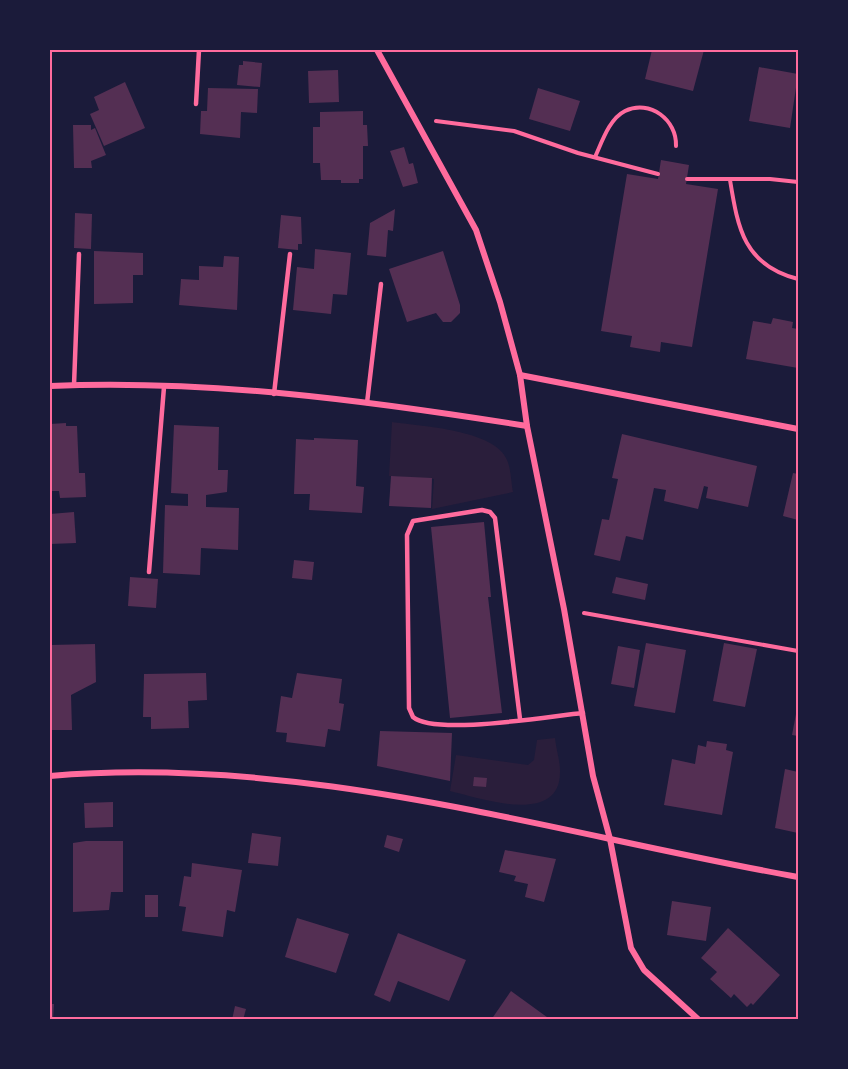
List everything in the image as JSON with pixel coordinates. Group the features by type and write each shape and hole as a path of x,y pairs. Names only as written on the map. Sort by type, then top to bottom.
{"street":[{"path":"377,50 476,230 500,302 520,375 527,426 564,609 600,808 610,838 627,932 636,958 661,986 699,1020"},
{"path":"520,375 798,429"},
{"path":"50,386 164,387 274,394 367,403 527,426"},
{"path":"50,776 190,774 286,782 490,814 798,877"}],"lane":[{"path":"196,105 199,50"},
{"path":"74,385 79,254"},
{"path":"274,394 290,254"},
{"path":"367,403 381,284"},
{"path":"148,572 164,387"},
{"path":"520,719 495,518 490,512 482,510 413,521 407,535 409,708 412,717 426,723 460,725 583,713"}],"path":[{"path":"595,157 613,122 624,112 633,109 660,113 672,124 676,146"},
{"path":"415,118 514,131 658,174"},
{"path":"687,178 770,179 798,182"},
{"path":"730,180 738,228 755,254 765,265 798,279"},
{"path":"564,609 798,651"}],"shaded area":[{"path":"392,422 456,431 488,442 500,450 507,460 513,492 432,509 434,479 389,476"},
{"path":"555,738 560,771 557,788 547,799 534,804 517,805 498,803 450,791 456,755 528,765 534,760 537,740"}],"building":[{"path":"652,50 704,50 693,91 645,79"},
{"path":"243,61 262,63 260,87 237,85 239,65 243,65"},
{"path":"759,67 798,74 790,128 749,121"},
{"path":"338,70 339,102 309,103 308,71"},
{"path":"125,82 145,128 104,146 90,114 99,110 94,97"},
{"path":"208,88 258,89 257,113 241,112 240,138 200,134 201,111 207,111"},
{"path":"538,88 580,101 570,131 529,119"},
{"path":"363,111 363,125 367,125 368,146 363,146 363,179 359,179 359,183 321,180 320,163 313,163 313,127 320,127 320,112"},
{"path":"73,125 91,125 91,130 95,128 106,155 91,161 92,168 74,168"},
{"path":"404,147 409,164 413,163 418,183 403,187 390,151"},
{"path":"661,160 689,165 686,184 718,189 692,347 661,342 660,352 630,347 632,336 601,331 627,174 658,179"},
{"path":"395,209 393,231 388,230 386,257 367,255 370,223"},
{"path":"75,213 92,214 91,249 74,248"},
{"path":"281,215 301,217 302,244 298,244 298,250 278,248"},
{"path":"315,249 351,253 347,295 333,294 331,314 293,310 297,267 314,269"},
{"path":"94,251 143,253 143,275 133,275 133,303 94,304"},
{"path":"443,251 460,305 460,313 451,322 443,322 436,313 407,322 389,269"},
{"path":"224,256 239,257 237,310 179,305 181,279 199,280 199,266 223,267"},
{"path":"773,318 793,322 792,328 798,329 798,368 746,359 753,321 771,324"},
{"path":"66,423 66,426 77,426 79,473 85,473 86,497 60,498 59,491 50,491 50,424"},
{"path":"174,425 219,427 218,470 228,470 227,492 206,495 206,507 239,508 238,550 201,548 200,575 163,573 165,505 188,506 188,494 171,493"},
{"path":"622,434 757,466 748,507 706,498 708,487 704,486 698,509 664,501 666,490 654,488 643,540 626,536 620,561 594,555 602,519 609,520 618,479 612,478"},
{"path":"314,438 358,440 356,486 364,487 362,513 309,510 310,494 294,494 296,439 314,440"},
{"path":"793,473 798,474 798,520 783,516"},
{"path":"391,476 432,478 431,508 389,506"},
{"path":"74,512 76,543 50,544 50,514"},
{"path":"484,522 491,597 488,597 502,713 450,718 431,527"},
{"path":"294,560 314,562 312,580 292,578"},
{"path":"130,577 158,579 156,608 128,606"},
{"path":"616,577 648,584 645,600 612,593"},
{"path":"646,643 686,650 675,713 634,706"},
{"path":"724,643 757,649 745,707 713,701"},
{"path":"95,644 96,682 71,695 72,730 50,730 50,645"},
{"path":"618,646 640,650 634,688 611,684"},
{"path":"206,673 207,700 188,701 189,728 151,729 151,717 143,717 144,674"},
{"path":"297,673 342,679 339,703 344,704 340,731 328,729 325,747 286,742 287,733 276,732 281,696 292,698"},
{"path":"796,714 798,714 798,736 792,735"},
{"path":"380,731 452,733 450,781 377,766"},
{"path":"707,741 727,744 726,750 733,752 722,815 664,805 672,759 695,764 698,745 706,747"},
{"path":"785,769 798,772 798,833 775,828"},
{"path":"474,777 487,778 486,787 473,786"},
{"path":"113,802 113,827 85,828 84,803"},
{"path":"252,833 281,837 278,866 248,863"},
{"path":"387,835 403,839 399,852 384,847"},
{"path":"123,841 123,892 111,892 109,910 73,912 73,843"},
{"path":"505,850 556,859 544,902 525,897 528,884 514,881 516,876 499,872"},
{"path":"192,863 242,870 235,912 227,910 223,937 182,931 186,907 179,906 184,876 191,877"},
{"path":"145,895 158,895 158,917 145,917"},
{"path":"672,901 711,907 706,941 667,935"},
{"path":"297,918 349,934 336,973 285,957"},
{"path":"728,928 780,975 753,1005 751,1003 747,1007 734,994 731,998 710,979 717,972 701,958"},
{"path":"398,933 466,960 449,1001 398,981 390,1002 374,995"},
{"path":"511,991 551,1020 491,1020"},
{"path":"50,1004 54,1004 53,1020 50,1020"},
{"path":"235,1006 246,1009 243,1020 232,1020"}]}
